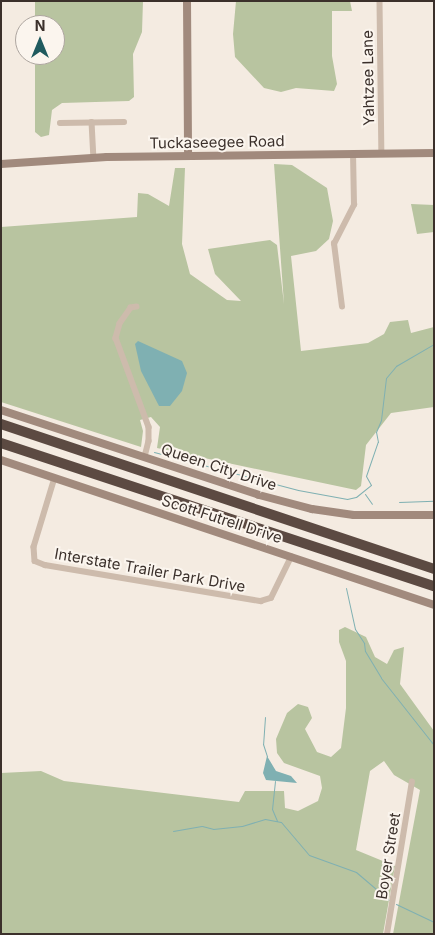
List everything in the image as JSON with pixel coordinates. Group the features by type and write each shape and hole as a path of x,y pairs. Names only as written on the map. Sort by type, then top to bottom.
{"highway":[{"path":"1,424 434,569"},
{"path":"1,443 434,586"},
{"path":"374,549 434,564"},
{"path":"390,572 434,592"}],"street":[{"path":"187,1 188,156"},
{"name":"Yahtzee Lane","path":"380,1 382,154"},
{"path":"92,122 94,158"},
{"path":"60,124 124,122"},
{"name":"Tuckaseegee Road","path":"1,164 94,158 434,153"},
{"path":"342,307 334,244 354,205 353,154"},
{"path":"137,307 131,308 120,324 116,338 149,427 145,458"},
{"name":"Queen City Drive","path":"1,410 145,458 312,509 354,515 434,515"},
{"name":"Scott Futrell Drive","path":"1,460 434,605"},
{"name":"Interstate Trailer Park Drive","path":"55,478 34,547 35,560 45,565 261,601 271,598 291,557"},
{"name":"Boyer Street","path":"387,934 412,782"}],"green space":[{"path":"35,1 143,1 142,32 133,54 134,97 129,101 62,103 52,110 49,135 41,137 35,132 35,65 65,65 65,15 35,15"},
{"path":"236,1 350,1 352,11 332,11 332,56 337,84 334,91 296,88 281,92 264,88 235,57 233,34"},
{"path":"274,164 292,165 327,188 333,221 329,239 316,251 291,256 301,351 368,343 384,334 390,322 408,320 411,333 434,327 434,407 391,413 366,445 361,486 356,490 157,448 160,427 151,417 140,420 143,431 141,447 1,402 1,227 137,217 138,193 148,194 169,206 175,168 185,168 182,244 190,274 227,300 241,301 215,274 208,249 270,240 277,245 284,304"},
{"path":"411,204 434,205 434,232 417,234"},
{"path":"345,627 366,637 375,657 387,664 394,650 404,647 400,684 434,731 434,934 393,934 420,790 394,775 384,761 370,771 356,850 395,866 383,934 1,934 1,773 41,771 64,781 239,802 245,791 284,791 285,808 298,811 318,801 322,788 320,776 284,763 277,753 276,739 287,713 298,704 308,707 312,718 305,729 317,752 331,757 341,748 346,708 346,661 339,642 339,630"}],"water":[{"path":"138,341 182,361 187,373 182,391 170,406 159,406 141,371 135,344"},
{"path":"267,756 276,771 291,776 297,783 266,780 263,773"}],"waterway":[{"path":"154,452 298,490 347,499 356,497 371,485 366,476 378,442 376,432 381,420 386,378 396,366 434,344"},
{"path":"365,494 372,504"},
{"path":"399,502 434,501"},
{"path":"346,588 355,629 364,643 365,651 381,678 434,745"},
{"path":"265,717 263,744 267,756"},
{"path":"275,781 272,809 277,821"},
{"path":"173,831 202,826 213,829 242,826 265,819 281,822 309,855 356,872 389,900"},
{"path":"396,904 434,922"}]}
